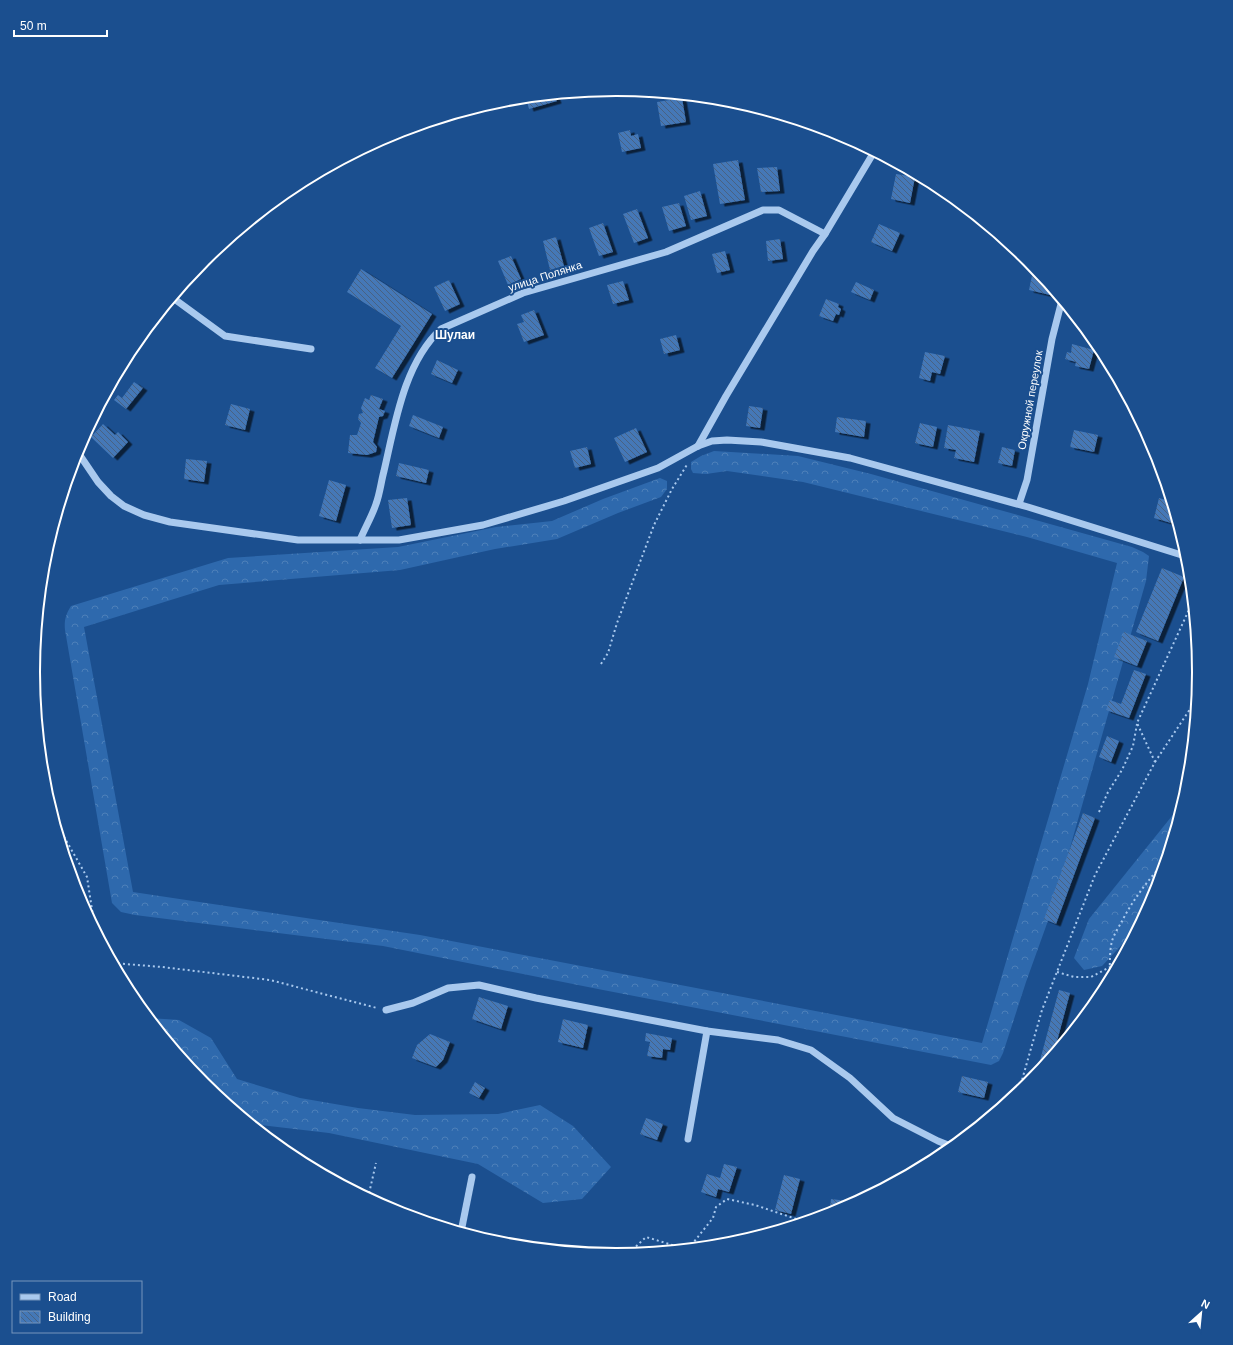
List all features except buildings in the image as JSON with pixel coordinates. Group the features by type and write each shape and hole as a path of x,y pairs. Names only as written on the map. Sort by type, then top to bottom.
{"street":[{"path":"698,446 813,251 825,234 872,155"},
{"name":"улица Полянка","path":"360,540 376,503 395,421 411,373 422,350 441,329 523,293 666,252 763,210 779,210 825,234"},
{"path":"176,300 225,336 311,349"},
{"name":"Окружной переулок","path":"1019,504 1026,480 1052,339 1061,305"},
{"path":"82,458 98,482 111,496 124,506 144,515 170,522 298,540 399,540 483,525 564,501 658,468 698,446 712,441 727,440 761,442 850,458 1019,504 1181,555"},
{"path":"386,1010 413,1003 448,988 479,985 536,998 707,1031 778,1040 811,1050 850,1078 893,1118 947,1145"},
{"path":"688,1139 707,1031"},
{"path":"462,1227 472,1177"}],"path":[{"path":"601,664 608,653 617,623 654,525 672,489 698,446"},
{"path":"1099,812 1108,792 1122,770 1133,746 1137,723 1189,609"},
{"path":"1021,1083 1042,1010 1095,875 1155,762 1192,706"},
{"path":"1137,723 1155,762"},
{"path":"64,836 87,877 92,912"},
{"path":"1110,971 1112,941 1130,905 1146,882 1158,869"},
{"path":"118,963 270,980 386,1010"},
{"path":"1056,972 1074,977 1091,977 1110,967"},
{"path":"369,1193 376,1163"},
{"path":"688,1244 693,1243 712,1218 716,1207 727,1199 755,1205 797,1219"},
{"path":"634,1249 646,1237 675,1246"}],"green space":[{"path":"714,451 798,456 871,474 1132,547 1149,556 1146,581 1054,904 999,1061 991,1065 383,946 135,915 121,912 112,903 65,630 66,617 71,606 228,558 398,547 496,527 552,521 603,499 660,478 667,481 667,489 661,497 618,513 557,539 495,549 400,570 219,585 84,627 133,892 420,935 982,1043 1088,684 1117,563 1027,537 803,482 727,471 706,474 693,473 691,469 691,462"},
{"path":"1176,811 1162,858 1149,893 1128,938 1102,966 1084,970 1074,958 1089,919"},
{"path":"156,1018 179,1020 211,1038 237,1079 300,1098 358,1108 415,1115 498,1114 540,1105 573,1126 611,1167 582,1199 543,1203 478,1164 329,1133 260,1125 236,1106 209,1080 183,1053"}],"district":[{"name":"Шулаи","path":"455,335"}]}
